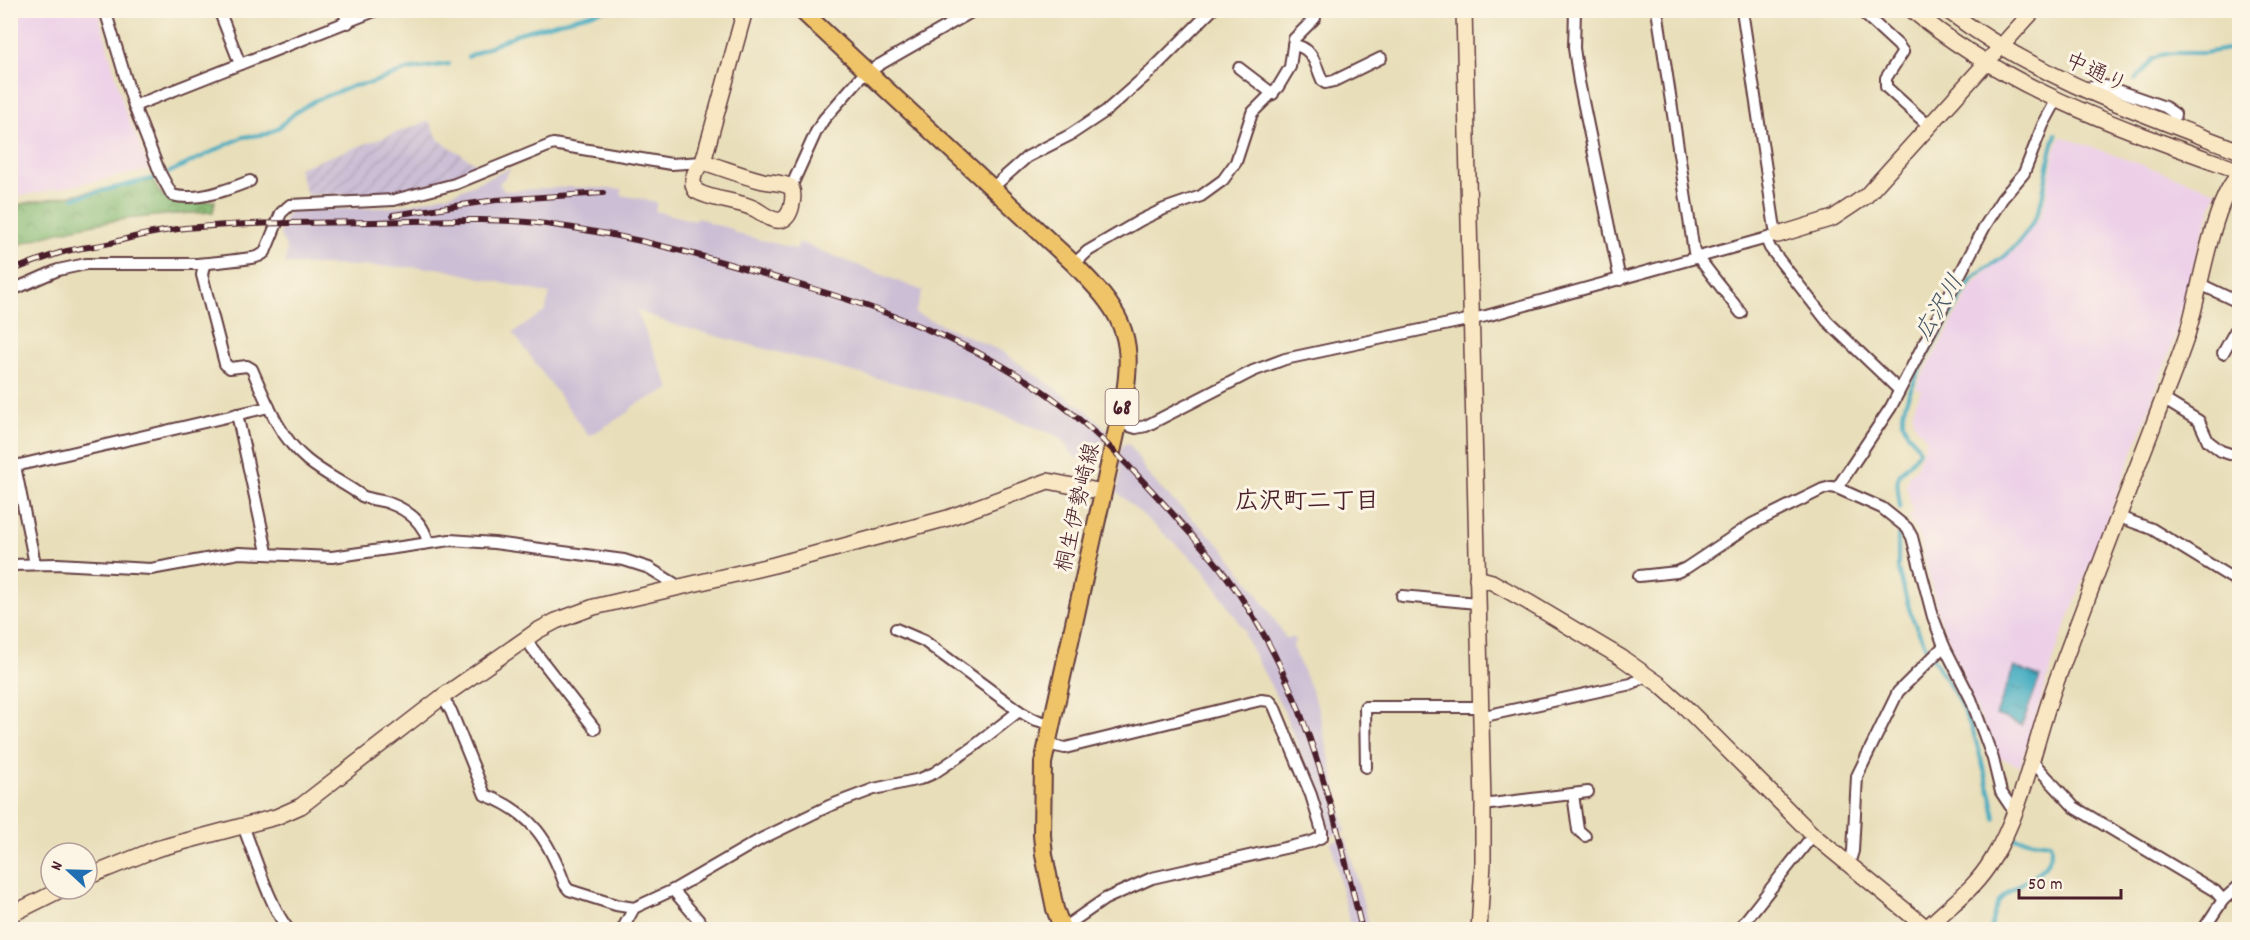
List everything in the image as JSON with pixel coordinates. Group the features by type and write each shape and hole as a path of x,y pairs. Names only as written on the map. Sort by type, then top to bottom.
{"main road":[{"name":"桐生伊勢崎線","path":"801,10 1074,264 1104,294 1115,310 1125,332 1128,375 1119,423 1043,763 1042,835 1049,884 1063,929"}],"street":[{"path":"105,10 134,106 160,173 172,195 216,193 250,181"},
{"path":"219,10 240,64"},
{"path":"343,10 348,23"},
{"path":"134,106 377,10"},
{"path":"745,10 703,162 696,169 693,187 696,191 756,209 771,218 780,220 786,217 793,199 790,187 816,132 824,119 867,72 975,10"},
{"path":"992,188 1028,157 1070,135 1106,111 1149,73 1212,10"},
{"path":"1464,10 1483,805 1483,863 1479,930"},
{"path":"1575,10 1574,48 1579,82 1620,280"},
{"path":"1657,10 1693,247 1697,257 1742,313"},
{"path":"1742,10 1775,229 1770,248 1827,321 1899,390"},
{"path":"1860,10 1903,52 1886,78 1886,87 1929,126"},
{"path":"1477,578 1492,582 1528,602 1647,675 1678,700 1813,835 1928,929 1957,903 1982,875 2001,843 2015,810 2054,688 2186,339 2209,244 2222,205 2231,183 2240,173 2056,101 1987,64 1912,10"},
{"name":"中通り","path":"1947,10 2001,48 2080,88 2240,152"},
{"path":"1119,423 1136,428 1146,426 1253,371 1296,355 1472,319 1620,280 1833,218 1848,210 1877,185 2034,10"},
{"path":"1074,264 1088,252 1141,220 1201,196 1216,186 1233,168 1252,113 1273,94 1283,81 1290,67 1293,45 1297,36 1315,18"},
{"path":"1293,45 1304,47 1311,53 1325,83 1334,81 1381,58"},
{"path":"1239,68 1273,94"},
{"path":"1837,488 1879,427 1985,226 2002,199 2024,173 2043,125 2056,101"},
{"path":"10,291 58,270 86,264 204,265 212,261 255,257 262,255 268,248 281,213 290,205 394,200 455,184 548,145 671,164 703,162 726,171 765,182 782,183 790,187"},
{"path":"204,265 202,275 225,364 230,368 248,366 252,369 275,421 290,443 307,460 362,496 371,500 388,502 411,515 422,525 428,542"},
{"path":"2200,284 2240,303"},
{"path":"2223,353 2240,322"},
{"path":"2163,399 2199,421 2208,441 2221,451 2230,454"},
{"path":"35,564 15,466 269,407"},
{"path":"237,414 267,552"},
{"path":"99,872 156,849 276,817 308,802 442,696 525,639 556,621 594,607 774,565 948,518 1048,481 1102,492"},
{"path":"1639,576 1677,572 1686,568 1756,522 1823,489 1837,488 1882,508 1907,528 1916,548 1941,649 1971,699 1993,759 2001,792 2015,810"},
{"path":"2119,517 2152,529 2240,583"},
{"path":"10,565 151,569 239,552 332,556 450,540 481,541 616,559 649,568 680,586"},
{"path":"1401,596 1477,603"},
{"path":"896,629 924,641 1019,711 1033,719 1050,724"},
{"path":"525,639 595,729"},
{"path":"1849,864 1853,851 1857,776 1898,692 1941,649"},
{"path":"1366,767 1365,707 1480,712 1631,684 1647,675"},
{"path":"442,696 451,711 484,795 510,806 535,826 549,846 569,890 616,905 634,908 673,890 761,839 829,806 874,789 920,779 934,773 973,747 1019,711"},
{"path":"1046,744 1065,748 1261,700 1270,702 1274,706 1311,795 1322,831 1320,839 1311,842 1152,878 1105,899 1063,929"},
{"path":"2031,760 2074,807 2215,891 2223,900"},
{"path":"1483,805 1588,792"},
{"path":"1573,794 1578,830 1585,836"},
{"path":"243,826 271,896 283,923 289,930"},
{"path":"1738,930 1813,835"},
{"path":"2203,930 2223,900 2240,885"},
{"path":"673,890 707,930"},
{"path":"10,915 39,900"},
{"path":"622,930 634,908"}],"shaded area":[{"path":"11,10 98,11 125,110 150,170 11,198"},
{"path":"429,121 439,140 480,166 451,178 393,194 307,195 298,168"},
{"path":"2060,136 2217,191 2198,248 2177,331 2142,429 2058,646 2020,766 1999,757 1971,699 1938,613 1920,538 1909,517 1913,514 1906,485 1909,474 1916,468 1927,439 1915,425 1913,419 1913,410 1921,390 1916,387 1973,285 1989,269 2016,250 2041,215"},
{"path":"511,168 499,183 504,191 568,187 622,189 621,195 657,202 655,211 695,221 696,217 708,223 733,229 734,233 796,249 799,242 923,291 915,313 1001,351 1087,411 1107,430 1103,446 1076,459 1061,439 1053,434 971,403 671,324 636,310 670,389 633,406 629,412 589,436 513,333 545,311 550,294 438,268 285,264 287,250 280,234 287,214 292,211 392,207 411,204 453,193"},
{"path":"1125,443 1130,445 1146,471 1161,489 1223,548 1254,588 1286,638 1295,638 1293,647 1318,707 1346,832 1329,836 1328,825 1284,711 1244,635 1246,633 1226,602 1201,567 1117,492 1121,471 1118,463 1121,448"},
{"path":"1346,838 1370,929 1351,929 1331,842"}],"green space":[{"path":"153,180 158,190 171,200 187,203 215,201 213,212 110,221 60,232 11,248 11,206"}],"water":[{"path":"2014,667 2040,677 2022,725 1996,715"}],"waterway":[{"path":"468,57 519,33 605,10"},
{"name":"広沢川","path":"2135,80 2153,59 2161,55 2204,53 2240,47"},
{"path":"168,173 243,137 267,134 316,100 407,70 449,64"},
{"name":"広沢川","path":"1900,508 1898,478 1919,450 1903,422 1904,409 1910,392 1930,351 1972,279 2011,250 2026,233 2034,219 2040,206 2056,134"},
{"path":"73,198 154,178"},
{"name":"広沢川","path":"1898,536 1898,569 1911,615 1925,645 1958,699 1974,734 1992,799 1995,819"},
{"name":"広沢川","path":"1991,930 1995,910 2001,899 2042,869 2051,853 2050,843 2011,838"}],"railway":[{"path":"393,215 496,200 603,193"},
{"path":"10,271 67,251 185,228 280,223 461,220 525,222 610,234 735,266 828,293 889,314 978,353 1034,385 1090,428 1156,495 1211,557 1251,612 1274,654 1311,743 1339,836 1362,930"}],"district":[{"name":"広沢町二丁目","path":"1307,500"}]}
